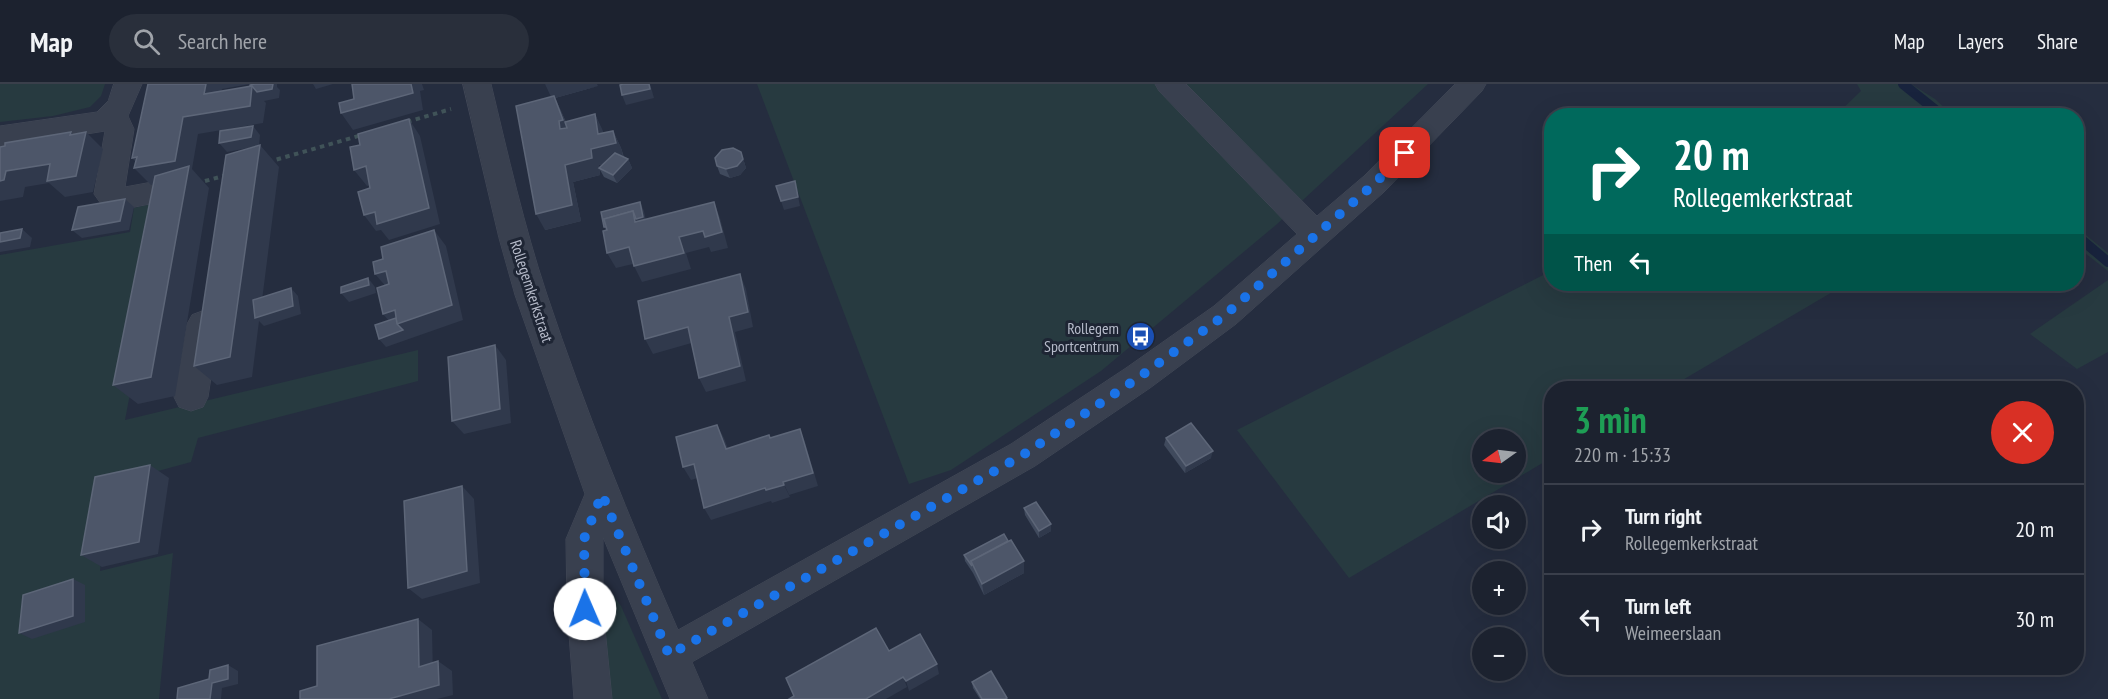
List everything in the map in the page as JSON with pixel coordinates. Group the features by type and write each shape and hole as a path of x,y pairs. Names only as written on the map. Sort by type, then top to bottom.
{"street":[{"path":"0,137 104,121 122,106 128,84"},
{"path":"1169,84 1316,234"},
{"path":"669,655 1023,455 1138,378 1225,315 1374,184 1472,84"},
{"name":"Rollegemkerkstraat","path":"479,92 514,238 531,295 602,494 689,699"},
{"path":"114,115 120,129 109,194 115,200 174,189"},
{"path":"191,397 208,292"},
{"path":"593,699 585,609 584,539 602,494"}],"path":[{"path":"404,123 479,92"},
{"path":"260,165 370,132"},
{"path":"174,189 227,174"}],"shaded area":[{"path":"0,84 105,84 101,96 90,107 53,116 0,122"},
{"path":"757,84 1428,84 1276,225 1101,371 951,470 909,484"},
{"path":"1857,84 1911,84 1945,108 1843,108 1861,91"},
{"path":"167,200 125,420 418,350 418,381 198,438 191,462 107,485 100,571 173,553 159,699 0,699 0,255 130,232 134,208"},
{"path":"2084,234 2108,253 2108,271 2084,252"},
{"path":"1544,275 1544,291 1834,291 1681,381 1544,381 1544,462 1526,473 1526,429 1472,429 1472,483 1509,483 1489,495 1472,495 1472,505 1349,578 1237,430"},
{"path":"2108,280 2108,352 2077,369 2030,334"},
{"path":"613,595 621,606 662,699 605,699 596,606 603,598"}],"building":[{"path":"148,84 206,84 204,94 252,86 250,106 183,117 175,161 134,168 137,157 132,158"},
{"path":"273,84 272,89 257,92 250,86"},
{"path":"352,84 411,84 413,93 341,113 339,103 354,99"},
{"path":"649,84 650,89 622,95 620,85"},
{"path":"554,96 563,120 559,121 560,129 567,128 565,122 595,114 598,134 613,131 616,143 591,149 592,158 565,165 572,205 536,214 516,106"},
{"path":"409,119 429,208 377,224 375,212 364,215 358,192 370,188 366,166 354,170 350,147 360,145 358,134"},
{"path":"253,126 251,137 219,143 220,131"},
{"path":"71,132 70,135 86,132 76,176 47,181 50,164 6,171 4,180 0,181 0,147 5,146 5,143"},
{"path":"260,145 230,357 194,366 226,155"},
{"path":"733,148 741,152 743,159 737,166 726,169 717,166 715,158 722,150"},
{"path":"615,153 628,159 613,175 599,168"},
{"path":"189,166 151,377 113,385 155,176"},
{"path":"795,181 798,197 781,201 776,186"},
{"path":"125,199 120,221 72,230 78,207"},
{"path":"640,202 643,217 636,219 633,211 604,219 606,227 604,227 601,212"},
{"path":"714,202 722,232 705,237 703,231 679,237 684,253 634,266 629,247 607,253 603,231 607,230 604,219 633,211 635,222"},
{"path":"22,229 20,238 0,242 0,233"},
{"path":"434,230 452,305 397,324 395,310 383,314 377,288 389,284 386,271 375,274 373,262 383,259 381,247"},
{"path":"740,274 748,312 729,317 740,366 699,378 688,327 645,339 638,301"},
{"path":"368,278 369,285 341,293 341,287"},
{"path":"291,288 293,306 255,318 253,300"},
{"path":"396,318 397,324 403,330 379,339 375,325"},
{"path":"495,345 500,409 452,421 448,357"},
{"path":"1191,423 1213,451 1186,466 1166,438"},
{"path":"717,425 726,449 769,435 770,438 800,429 813,473 783,482 784,485 766,490 765,488 704,508 694,464 683,467 676,437"},
{"path":"150,465 139,542 81,555 95,477"},
{"path":"462,486 467,571 408,588 404,501"},
{"path":"1036,502 1051,524 1039,531 1024,508"},
{"path":"1004,534 1008,541 971,561 972,566 964,555"},
{"path":"1011,540 1024,561 982,584 971,561"},
{"path":"73,579 73,616 19,633 23,595"},
{"path":"418,619 419,667 438,661 439,685 389,699 300,699 300,691 317,686 317,646"},
{"path":"876,628 889,651 920,634 937,664 906,681 903,677 866,699 789,699 794,696 786,678"},
{"path":"228,665 228,679 212,683 210,699 177,699 178,688 209,679 210,670"},
{"path":"991,671 1007,698 982,699 972,682"}],"waterway":[{"path":"1903,84 1933,108"},
{"path":"2084,242 2108,262"}],"place":[{"name":"Rollegem Sportcentrum","path":"1140,337"}],"route":[{"path":"585,609 584,539 602,494 669,655 1023,455 1138,378 1225,315 1374,184 1405,153"}]}
